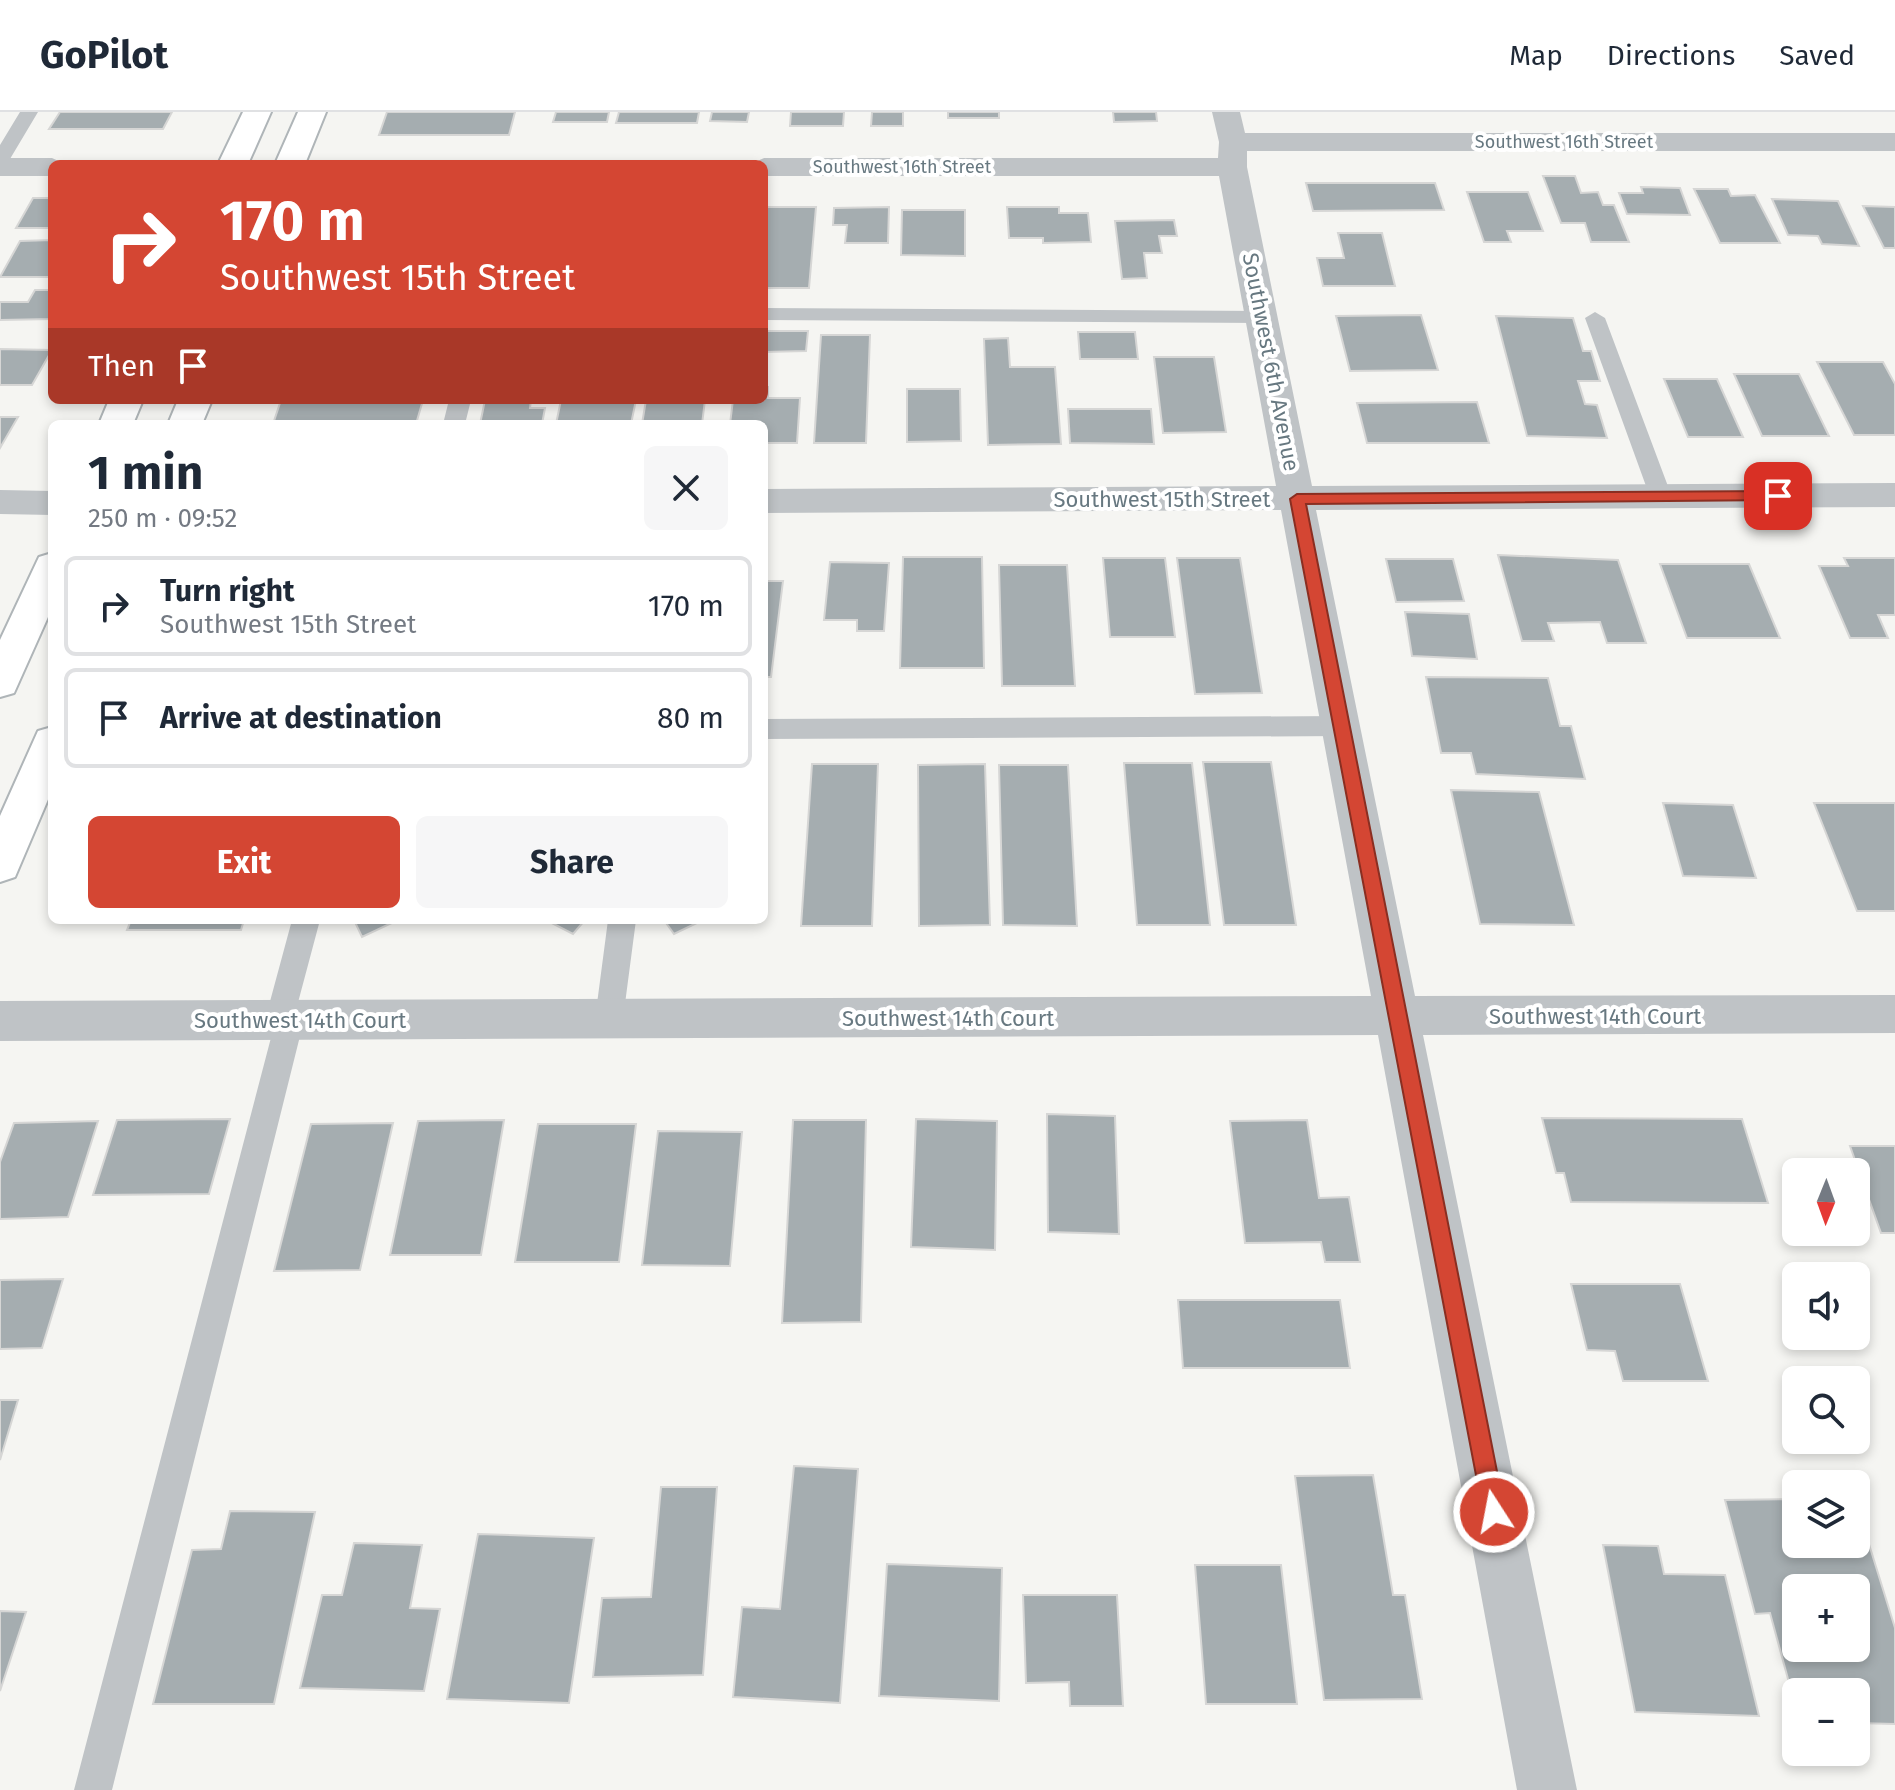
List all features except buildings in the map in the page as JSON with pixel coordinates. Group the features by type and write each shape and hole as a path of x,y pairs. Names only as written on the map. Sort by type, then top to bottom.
{"main road":[{"path":"235,160 257,112"},
{"path":"292,160 312,112"},
{"path":"3,671 48,575"},
{"path":"0,865 48,751"}],"street":[{"name":"Southwest 16th Street","path":"768,167 1231,140 1895,142"},
{"name":"Southwest 6th Avenue","path":"1231,140 1262,317 1547,1790"},
{"path":"0,167 48,167"},
{"name":"Southwest 15th Street","path":"768,501 1895,495"},
{"path":"0,502 48,503"},
{"name":"Southwest 14th Court","path":"0,1021 1895,1014"}],"lane":[{"path":"0,160 29,112"},
{"path":"768,314 1262,317"},
{"path":"1595,318 1661,497"},
{"path":"768,729 1343,726"},
{"path":"93,1790 305,924"},
{"path":"609,1019 621,924"}],"route":[{"path":"1494,1512 1297,499 1778,496"}]}
